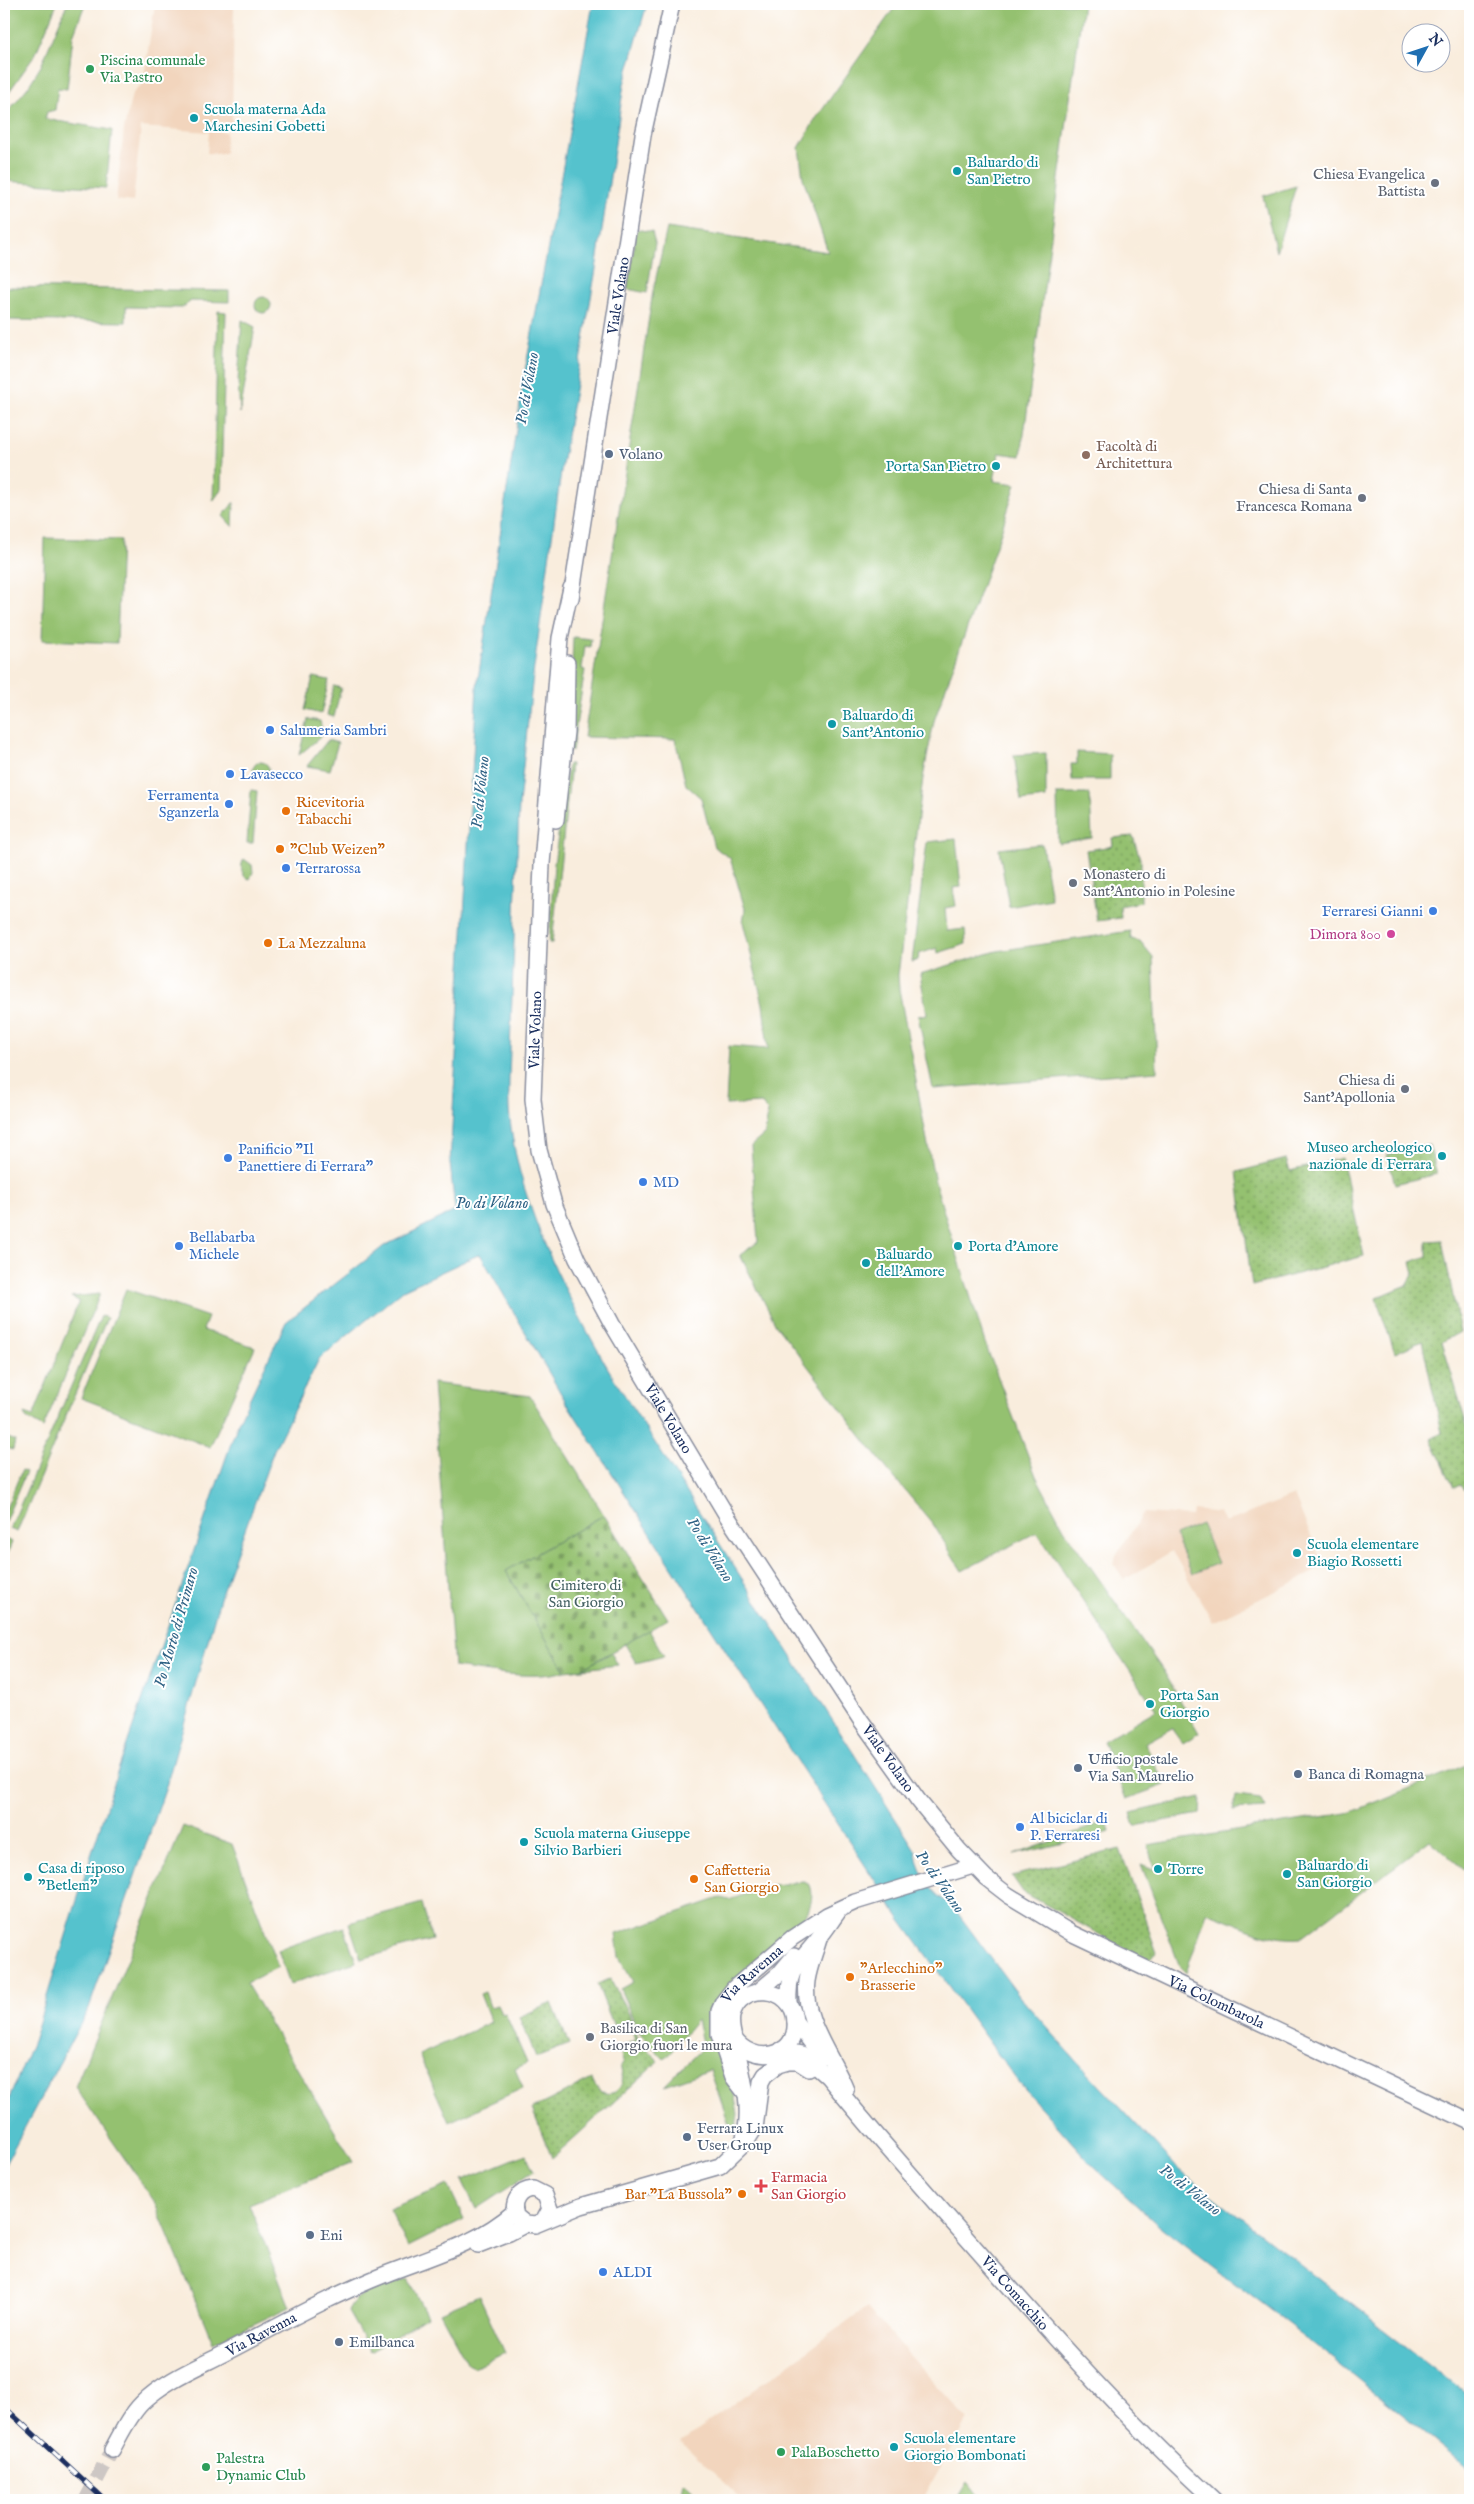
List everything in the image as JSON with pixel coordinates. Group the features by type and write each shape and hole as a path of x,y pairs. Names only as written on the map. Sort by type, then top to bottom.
{"main road":[{"name":"Viale Volano","path":"672,4 642,142 571,588 560,638 542,864 534,1055 534,1108 543,1169 563,1228 612,1324 763,1574 901,1779 973,1866"},
{"name":"Via Ravenna","path":"746,2094 733,2077 717,2023 723,2002 734,1988 776,1950 814,1923 840,1908 951,1871 973,1866"},
{"name":"Via Colombarola","path":"973,1866 1008,1895 1071,1933 1470,2122"},
{"name":"Via Ravenna","path":"746,2094 757,2070 775,2052 790,2041 795,2022 789,2004 788,1987 793,1969 819,1939 840,1908"},
{"name":"Via Ravenna","path":"738,2149 745,2130 746,2094 731,2018 736,2005 746,1996 759,1991 792,1959 814,1923"},
{"path":"819,1939 807,1980 807,1998 812,2020 854,2110"},
{"name":"Via Ravenna","path":"759,1991 772,1992 789,2004"},
{"name":"Via Comacchio","path":"795,2022 818,2050 827,2067 828,2077"},
{"path":"734,2038 749,2052 775,2052"},
{"name":"Via Comacchio","path":"775,2052 802,2054 828,2077 854,2110 1123,2412 1163,2454 1214,2500"},
{"name":"Via Ravenna","path":"112,2450 132,2414 142,2402 164,2386 290,2318 385,2274 438,2256 490,2242 526,2224 535,2224 547,2214 720,2166 738,2149 755,2128 761,2082 765,2075 778,2065 798,2062 808,2067 830,2090 854,2110"},
{"name":"Via Ravenna","path":"438,2256 482,2235 515,2211 517,2198 524,2191 533,2189 545,2195 547,2214"},
{"path":"515,2211 519,2219 526,2224"}],"shaded area":[{"path":"155,4 234,4 232,123 215,122 215,131 226,132 225,154 207,153 209,132 141,127 133,202 116,200 124,129 132,94 143,83"},
{"path":"1294,1495 1324,1567 1213,1622 1172,1551 1124,1580 1114,1564 1116,1555 1144,1513 1192,1516 1193,1510 1220,1513 1225,1523"},
{"path":"867,2308 968,2420 922,2500 742,2500 681,2442"}],"green space":[{"path":"4,4 57,4 35,55 4,99"},
{"path":"67,4 85,4 73,36 67,89 58,88 55,110 47,112 45,119 112,130 106,188 4,181 4,116 28,87 41,66"},
{"path":"897,4 1083,4 1021,456 999,453 994,481 1016,484 1000,535 934,721 923,778 898,975 934,1178 986,1346 1036,1476 1064,1529 1164,1672 1199,1733 1183,1743 1172,1728 1145,1743 1165,1785 1126,1799 1103,1741 1156,1710 1037,1532 962,1571 933,1524 887,1469 776,1325 740,1255 758,1242 751,1146 765,1134 768,1112 761,1103 726,1105 729,1046 768,1049 763,1004 743,922 745,909 730,858 714,847 701,798 686,785 675,739 584,737 653,291 667,228 828,252 803,178 799,148 815,120"},
{"path":"1296,186 1276,252 1263,196"},
{"path":"637,229 652,232 655,243 647,293 627,289"},
{"path":"4,287 229,291 229,302 191,301 182,308 126,307 126,322 4,320"},
{"path":"263,297 271,305 263,313 255,305"},
{"path":"218,311 226,312 221,490 213,501"},
{"path":"242,320 255,327 240,413 238,381"},
{"path":"234,502 233,527 223,516"},
{"path":"45,538 121,540 117,643 42,640"},
{"path":"573,637 591,639 590,647 585,646 582,669 585,670 572,751 569,751"},
{"path":"313,677 329,680 321,714 305,710"},
{"path":"334,686 341,688 334,717 327,715"},
{"path":"308,719 320,721 323,735 299,755"},
{"path":"328,740 338,743 330,770 307,766"},
{"path":"1077,752 1110,754 1110,780 1072,780 1071,764 1077,764"},
{"path":"1046,753 1046,798 1021,801 1014,755"},
{"path":"261,762 267,764 269,770 267,776 261,778 255,776 253,770 255,764"},
{"path":"568,764 571,764 552,943 549,943 554,864"},
{"path":"251,790 257,791 253,843 247,843"},
{"path":"1057,794 1090,794 1092,838 1058,843"},
{"path":"1133,836 1141,862 1141,902 1120,906 1121,918 1097,921 1086,850 1113,846 1112,838"},
{"path":"956,839 961,887 953,888 956,906 945,908 947,931 965,929 966,944 938,953 937,948 919,954 918,960 912,962 927,842"},
{"path":"1042,844 1051,899 1009,907 999,849"},
{"path":"244,859 252,865 253,872 250,879 245,877 242,871"},
{"path":"1130,931 1131,939 1140,941 1153,957 1157,1071 933,1089 918,1016 927,1014 920,974 997,951"},
{"path":"1429,1145 1437,1174 1395,1184 1387,1155"},
{"path":"1342,1158 1364,1256 1252,1286 1237,1172 1286,1159 1290,1171"},
{"path":"1442,1240 1460,1332 1442,1342 1470,1436 1470,1448 1464,1451 1470,1469 1470,1487 1464,1490 1460,1485 1454,1488 1431,1439 1442,1433 1422,1341 1395,1353 1376,1298 1407,1285 1414,1273 1411,1262 1427,1256 1427,1241"},
{"path":"126,1289 208,1317 203,1330 255,1347 210,1447 81,1398"},
{"path":"100,1294 43,1428 26,1418 24,1414 33,1417 79,1301 71,1297"},
{"path":"101,1316 107,1318 17,1532 10,1529"},
{"path":"433,1383 530,1396 604,1515 506,1571 565,1671 552,1674 524,1675 454,1667"},
{"path":"4,1436 15,1441 13,1450 4,1447"},
{"path":"22,1470 26,1472 4,1524 4,1513"},
{"name":"Cimitero di San Giorgio","path":"604,1515 668,1619 582,1669 565,1671 506,1571"},
{"path":"1201,1524 1218,1563 1192,1574 1175,1535"},
{"path":"5,1539 12,1542 4,1563"},
{"path":"649,1630 664,1656 636,1663 625,1644"},
{"path":"611,1653 618,1665 582,1669"},
{"path":"1466,1765 1470,1776 1470,1875 1430,1840 1301,1938 1277,1937 1265,1934 1207,1912 1186,1973 1180,1967 1141,1864 1156,1870 1148,1845 1352,1812"},
{"path":"1236,1796 1261,1799 1266,1808 1233,1810"},
{"path":"1201,1797 1200,1814 1135,1826 1131,1813"},
{"path":"1107,1821 1110,1832 1014,1855"},
{"path":"183,1826 232,1844 278,1967 246,1983 353,2162 249,2204 290,2307 213,2343 154,2201 75,2087"},
{"path":"1120,1849 1157,1953 1147,1961 1023,1892 1012,1876"},
{"path":"804,1882 810,1885 812,1893 811,1904 806,1915 735,1983 733,2088 738,2114 735,2135 730,2127 710,2070 664,2086 703,2047 697,2020 664,2059 639,2032 620,1989 633,1982 619,1957 616,1934 720,1898 729,1900 772,1885"},
{"path":"422,1903 432,1940 361,1959 349,1923"},
{"path":"344,1927 356,1962 290,1984 278,1950"},
{"path":"610,1979 630,2016 639,2041 659,2061 552,2158 532,2109 592,2079 602,2092 614,2092 619,2089 622,2083 620,2066 623,2061 619,2047 636,2040 629,2023 615,2029 597,1984"},
{"path":"485,1992 490,2007 498,2005 502,2014 505,2013 527,2063 515,2069 523,2088 449,2122 419,2055 491,2022 480,1994"},
{"path":"552,2003 569,2044 536,2057 519,2017"},
{"path":"526,2154 534,2171 476,2209 462,2180"},
{"path":"448,2185 464,2219 408,2247 389,2209"},
{"path":"408,2279 427,2316 371,2352 348,2312 351,2305 364,2293"},
{"path":"479,2295 505,2353 474,2367 468,2364 440,2312"},
{"path":"683,2481 703,2500 695,2500 686,2491 680,2498"},
{"path":"968,2482 982,2500 957,2500"}],"water":[{"name":"Po di Volano","path":"593,4 647,4 624,84 597,263 562,465 533,675 519,804 509,1110 515,1153 535,1220 564,1286 613,1377 916,1851 919,1867 932,1889 951,1904 1019,1996 1084,2069 1180,2171 1470,2396 1470,2470 1309,2340 1157,2224 1093,2166 1018,2082 900,1919 767,1715 563,1397 480,1254 403,1290 319,1359 274,1450 221,1595 165,1790 89,2008 4,2166 4,2111 33,2041 115,1779 238,1423 286,1322 384,1246 455,1211 450,1163 477,686 525,371"}],"tunnel":[{"path":"86,2500 112,2450"}],"railway":[{"path":"4,2407 105,2500"}],"place":[{"name":"Piscina comunale Via Pastro","path":"90,69"},
{"name":"Scuola materna Ada Marchesini Gobetti","path":"194,118"},
{"name":"Baluardo di San Pietro","path":"957,171"},
{"name":"Chiesa Evangelica Battista","path":"1435,183"},
{"name":"Volano","path":"609,454"},
{"name":"Facoltà di Architettura","path":"1086,455"},
{"name":"Porta San Pietro","path":"996,466"},
{"name":"Chiesa di Santa Francesca Romana","path":"1362,498"},
{"name":"Baluardo di Sant'Antonio","path":"832,724"},
{"name":"Salumeria Sambri","path":"270,730"},
{"name":"Lavasecco","path":"230,774"},
{"name":"Ferramenta Sganzerla","path":"229,804"},
{"name":"Ricevitoria Tabacchi","path":"286,811"},
{"name":"\"Club Weizen\"","path":"280,849"},
{"name":"Terrarossa","path":"286,868"},
{"name":"Monastero di Sant'Antonio in Polesine","path":"1073,883"},
{"name":"Ferraresi Gianni","path":"1433,911"},
{"name":"Dimora 800","path":"1391,934"},
{"name":"La Mezzaluna","path":"268,943"},
{"name":"Chiesa di Sant'Apollonia","path":"1405,1089"},
{"name":"Museo archeologico nazionale di Ferrara","path":"1442,1156"},
{"name":"Panificio \"Il Panettiere di Ferrara\"","path":"228,1158"},
{"name":"MD","path":"643,1182"},
{"name":"Bellabarba Michele","path":"179,1246"},
{"name":"Porta d'Amore","path":"958,1246"},
{"name":"Baluardo dell'Amore","path":"866,1263"},
{"name":"Scuola elementare Biagio Rossetti","path":"1297,1553"},
{"name":"Porta San Giorgio","path":"1150,1704"},
{"name":"Ufficio postale Via San Maurelio","path":"1078,1768"},
{"name":"Banca di Romagna","path":"1298,1774"},
{"name":"Al biciclar di P. Ferraresi","path":"1020,1827"},
{"name":"Scuola materna Giuseppe Silvio Barbieri","path":"524,1842"},
{"name":"Torre","path":"1158,1869"},
{"name":"Baluardo di San Giorgio","path":"1287,1874"},
{"name":"Casa di riposo \"Betlem\"","path":"28,1877"},
{"name":"Caffetteria San Giorgio","path":"694,1879"},
{"name":"\"Arlecchino\" Brasserie","path":"850,1977"},
{"name":"Basilica di San Giorgio fuori le mura","path":"590,2037"},
{"name":"Ferrara Linux User Group","path":"687,2137"},
{"name":"Farmacia San Giorgio","path":"761,2186"},
{"name":"Bar \"La Bussola\"","path":"742,2194"},
{"name":"Eni","path":"310,2235"},
{"name":"ALDI","path":"603,2272"},
{"name":"Emilbanca","path":"339,2342"},
{"name":"Scuola elementare Giorgio Bombonati","path":"894,2447"},
{"name":"PalaBoschetto","path":"781,2452"},
{"name":"Palestra Dynamic Club","path":"206,2467"}],"water label":[{"name":"Po Morto di Primaro","path":"175,1627"}]}
